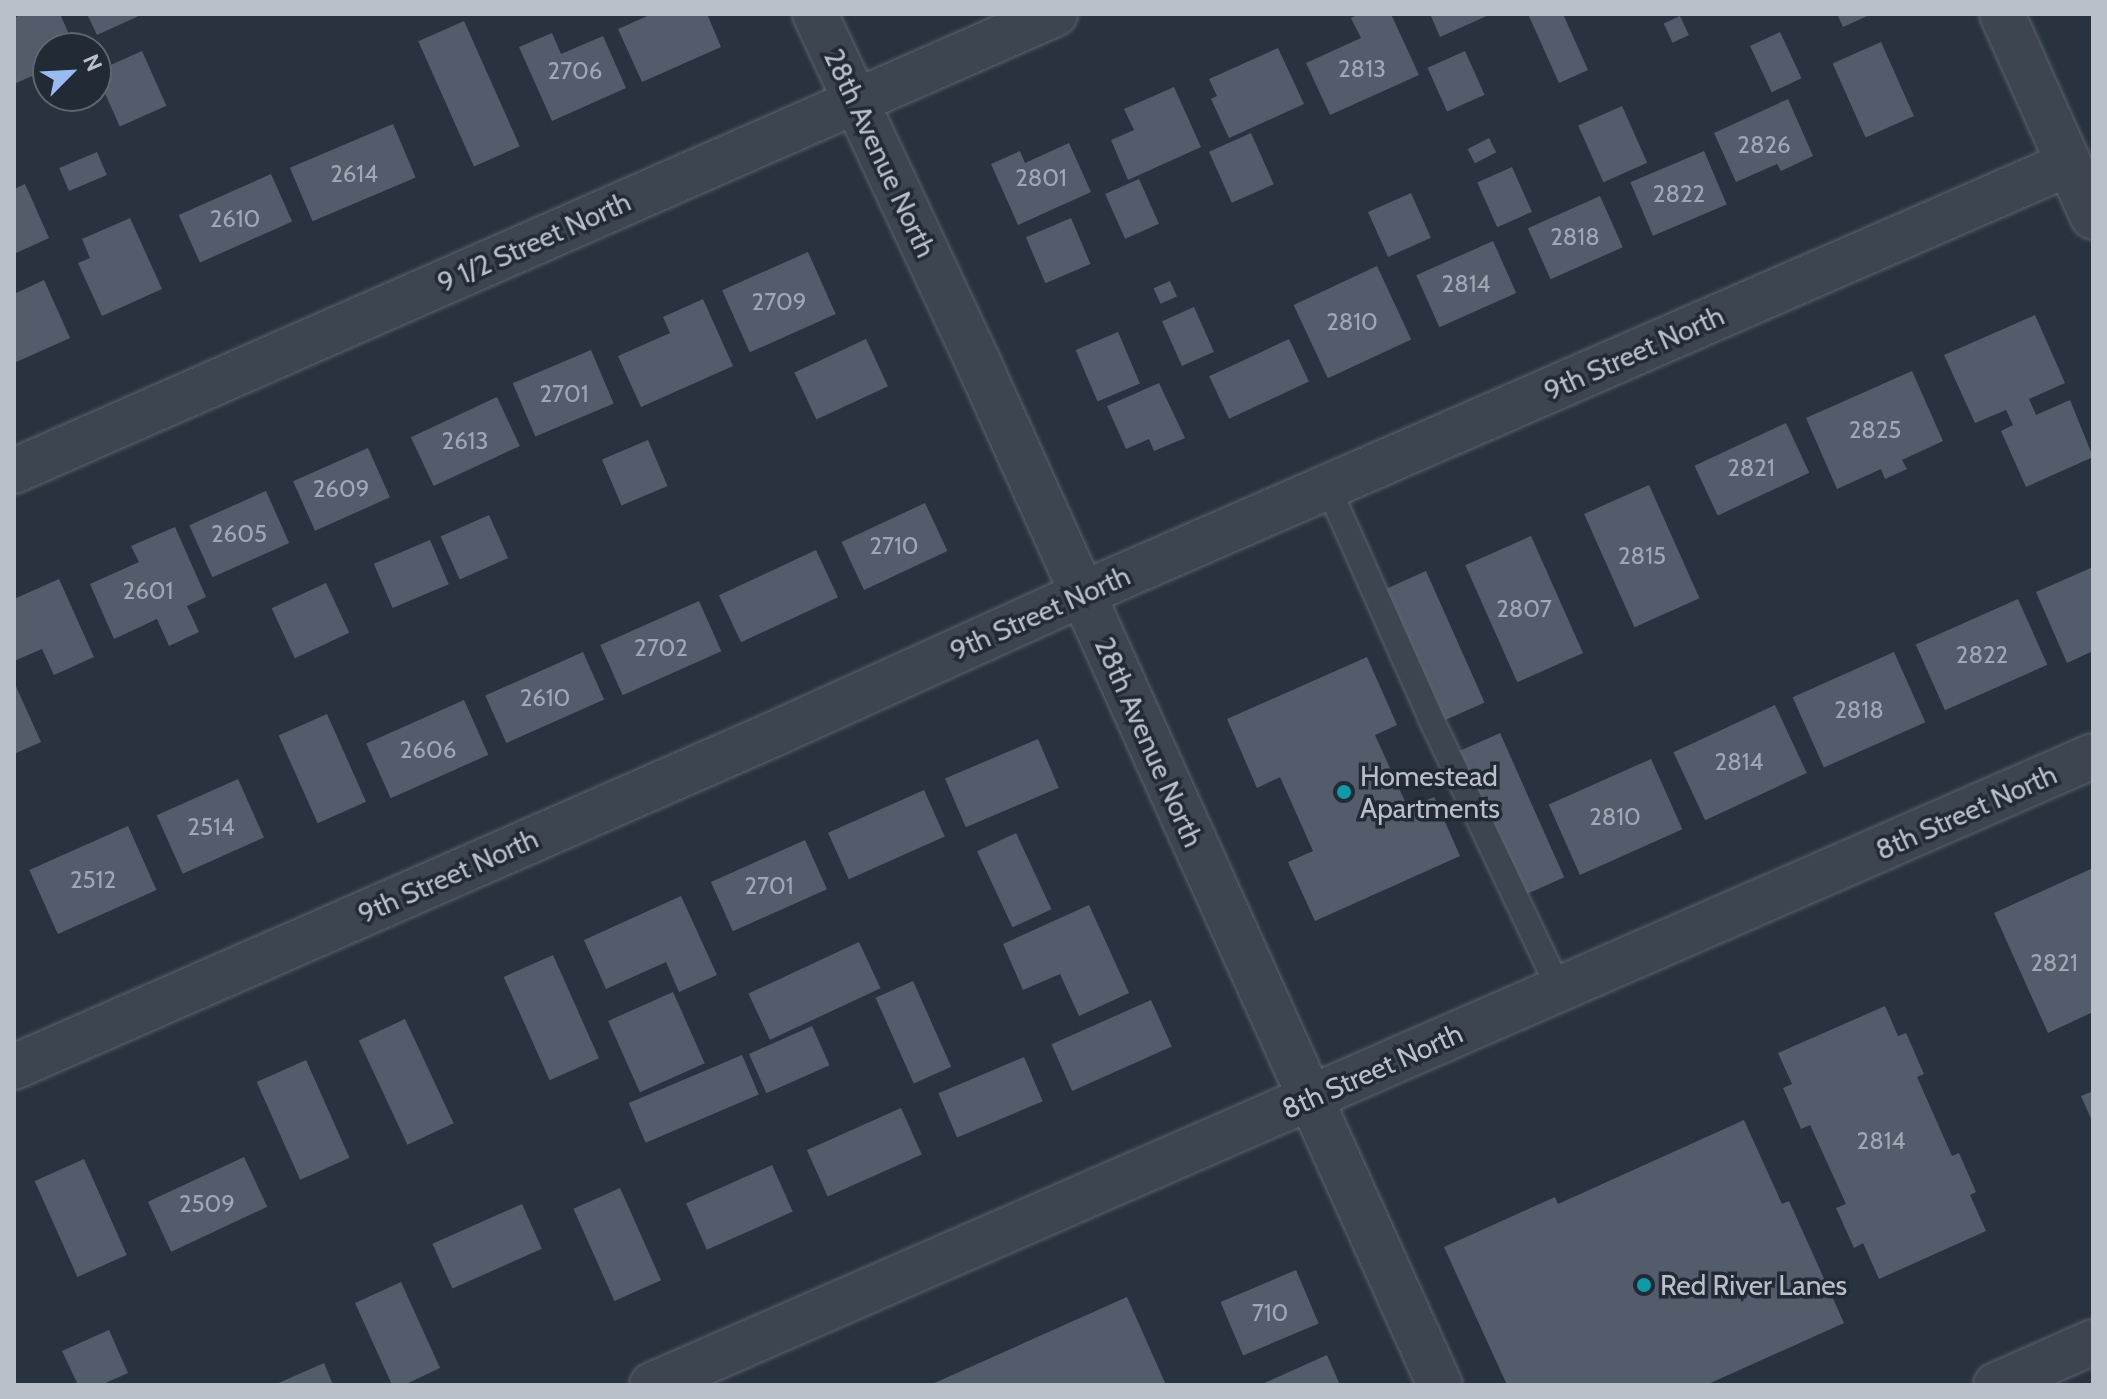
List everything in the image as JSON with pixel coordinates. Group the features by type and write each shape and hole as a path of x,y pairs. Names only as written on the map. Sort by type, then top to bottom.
{"street":[{"name":"28th Avenue North","path":"815,14 978,362 1440,1385"},
{"name":"9 1/2 Street North","path":"14,471 1055,14"},
{"path":"2002,14 2093,217"},
{"name":"9th Street North","path":"14,1067 774,734 1082,594 2068,164"},
{"name":"8th Street North","path":"652,1385 2093,756"},
{"path":"1996,1385 2093,1342"}],"lane":[{"path":"1328,487 1432,721 1559,989"}],"building":[{"path":"22,14 60,14 68,32 32,32 32,76 14,84 14,18"},
{"path":"87,14 143,14 104,32 96,32"},
{"path":"652,14 707,14 721,47 642,82 618,29"},
{"path":"1360,14 1391,14 1419,75 1330,115 1306,63 1361,38 1351,18"},
{"path":"1430,14 1491,14 1440,37"},
{"path":"1528,14 1563,14 1588,70 1559,83"},
{"path":"1837,14 1872,14 1843,27"},
{"path":"1680,16 1689,35 1673,43 1664,24"},
{"path":"464,21 520,146 474,166 418,41"},
{"path":"1780,32 1802,78 1772,92 1750,46"},
{"path":"552,33 561,54 603,36 626,88 552,121 519,47"},
{"path":"1881,42 1914,116 1866,138 1833,64"},
{"path":"1278,48 1304,104 1229,138 1211,99 1217,96 1209,79"},
{"path":"142,51 166,106 120,127 112,109 112,64"},
{"path":"1465,51 1485,95 1447,112 1428,68"},
{"path":"1174,87 1201,147 1128,180 1111,140 1134,130 1124,109"},
{"path":"1788,99 1813,156 1781,171 1777,164 1736,182 1714,133"},
{"path":"1622,106 1647,163 1603,182 1578,126"},
{"path":"393,124 416,177 313,221 290,168"},
{"path":"1251,133 1274,184 1232,203 1209,152"},
{"path":"1489,138 1496,152 1475,163 1468,149"},
{"path":"1069,143 1091,192 1018,225 991,164 1020,151 1025,163"},
{"path":"1704,151 1727,204 1653,236 1630,182"},
{"path":"97,152 107,175 69,191 59,168"},
{"path":"1512,167 1532,212 1497,227 1477,182"},
{"path":"271,174 292,222 200,263 179,215"},
{"path":"1139,179 1159,224 1125,239 1105,194"},
{"path":"25,184 49,238 14,254 14,189"},
{"path":"1411,193 1431,238 1388,257 1368,212"},
{"path":"1600,196 1623,247 1551,279 1528,228"},
{"path":"130,218 162,289 102,316 78,263 90,258 82,239"},
{"path":"1071,218 1091,264 1045,283 1026,237"},
{"path":"1493,241 1516,293 1439,327 1416,275"},
{"path":"808,252 836,314 750,352 722,290"},
{"path":"1377,266 1411,339 1328,378 1294,305"},
{"path":"44,280 70,338 14,363 14,294"},
{"path":"1170,281 1177,297 1160,304 1154,288"},
{"path":"703,299 733,366 641,407 618,356 670,333 663,317"},
{"path":"1194,307 1214,352 1182,366 1162,321"},
{"path":"2035,315 2065,383 2029,399 2036,415 2070,400 2093,457 2026,487 2001,431 2013,425 2006,410 1975,423 1944,355"},
{"path":"1118,332 1140,384 1098,402 1076,350"},
{"path":"866,339 888,386 816,420 794,372"},
{"path":"1289,339 1309,382 1229,419 1209,376"},
{"path":"591,350 614,403 535,437 513,383"},
{"path":"1912,371 1943,441 1902,460 1907,469 1885,479 1881,469 1837,489 1806,418"},
{"path":"1159,383 1185,438 1154,451 1149,439 1126,449 1107,406"},
{"path":"497,397 520,446 434,486 411,437"},
{"path":"1786,423 1809,473 1718,516 1694,466"},
{"path":"648,440 668,486 622,506 602,460"},
{"path":"368,448 390,497 315,531 293,481"},
{"path":"1649,485 1699,598 1635,627 1584,514"},
{"path":"266,491 289,543 212,577 189,525"},
{"path":"925,503 947,551 864,590 842,542"},
{"path":"489,515 508,558 460,579 441,537"},
{"path":"175,527 206,597 187,606 199,632 169,646 157,619 114,639 90,584 139,562 131,546"},
{"path":"1531,536 1583,653 1517,682 1465,565"},
{"path":"430,540 449,584 393,608 374,564"},
{"path":"816,550 838,597 741,642 719,595"},
{"path":"2093,567 2093,651 2067,663 2036,592"},
{"path":"1426,571 1485,703 1444,720 1386,589"},
{"path":"59,579 94,657 54,675 42,649 14,661 14,599"},
{"path":"326,583 349,633 295,658 272,608"},
{"path":"2018,599 2047,665 1945,710 1916,645"},
{"path":"699,601 721,651 623,695 600,645"},
{"path":"583,652 604,700 506,743 485,696"},
{"path":"1894,652 1925,722 1824,767 1793,697"},
{"name":"Homestead Apartments","path":"1367,657 1397,725 1375,735 1408,808 1434,797 1460,856 1315,921 1288,862 1313,851 1280,777 1257,788 1227,719"},
{"path":"14,682 41,742 14,754"},
{"path":"464,700 488,755 391,798 366,744"},
{"path":"1775,705 1807,773 1705,820 1673,752"},
{"path":"327,714 366,802 318,823 279,736"},
{"path":"1500,733 1564,877 1523,896 1459,751"},
{"path":"1038,739 1059,788 966,827 945,778"},
{"path":"1651,759 1682,829 1580,875 1549,805"},
{"path":"238,779 264,837 183,874 157,815"},
{"path":"924,790 945,837 849,879 828,833"},
{"path":"128,826 156,890 58,934 29,870"},
{"path":"1016,833 1051,909 1013,927 977,851"},
{"path":"805,840 827,889 733,931 711,882"},
{"path":"2093,868 2093,1012 2048,1033 1994,913"},
{"path":"681,896 717,975 679,992 666,962 606,989 584,940"},
{"path":"1089,905 1129,993 1079,1016 1060,974 1023,990 1003,944"},
{"path":"859,942 881,988 770,1040 748,994"},
{"path":"553,955 599,1058 550,1080 504,977"},
{"path":"913,981 951,1067 914,1084 876,998"},
{"path":"673,992 705,1063 640,1092 608,1021"},
{"path":"1151,1000 1172,1047 1072,1091 1051,1044"},
{"path":"1885,1006 1898,1036 1906,1033 1924,1074 1917,1077 1952,1156 1959,1153 1976,1192 1970,1195 1986,1231 1879,1279 1863,1243 1854,1248 1836,1208 1846,1204 1810,1125 1801,1129 1783,1088 1792,1084 1778,1053"},
{"path":"405,1019 454,1123 407,1145 359,1041"},
{"path":"812,1026 829,1065 766,1093 749,1054"},
{"path":"742,1055 759,1095 646,1143 629,1103"},
{"path":"1024,1057 1043,1101 957,1138 938,1093"},
{"path":"306,1060 350,1158 300,1180 257,1082"},
{"path":"2093,1091 2093,1123 2081,1096"},
{"path":"901,1108 922,1155 828,1196 807,1150"},
{"name":"Red River Lanes","path":"1744,1120 1782,1204 1789,1201 1844,1323 1706,1385 1507,1385 1444,1247 1555,1197 1558,1204"},
{"path":"244,1157 267,1207 171,1252 148,1202"},
{"path":"84,1159 127,1255 77,1277 35,1181"},
{"path":"772,1165 793,1212 707,1250 686,1203"},
{"path":"620,1188 661,1280 614,1301 573,1209"},
{"path":"522,1204 542,1249 452,1289 432,1244"},
{"path":"1296,1270 1319,1323 1243,1355 1221,1302"},
{"path":"401,1282 440,1368 404,1385 392,1385 355,1303"},
{"path":"1127,1297 1166,1385 930,1385"},
{"path":"109,1330 128,1373 101,1385 78,1385 62,1351"},
{"path":"1327,1355 1340,1385 1260,1385"},
{"path":"324,1363 333,1385 274,1385"}],"place":[{"name":"Homestead Apartments","path":"1344,792"},
{"name":"Red River Lanes","path":"1644,1285"}]}
